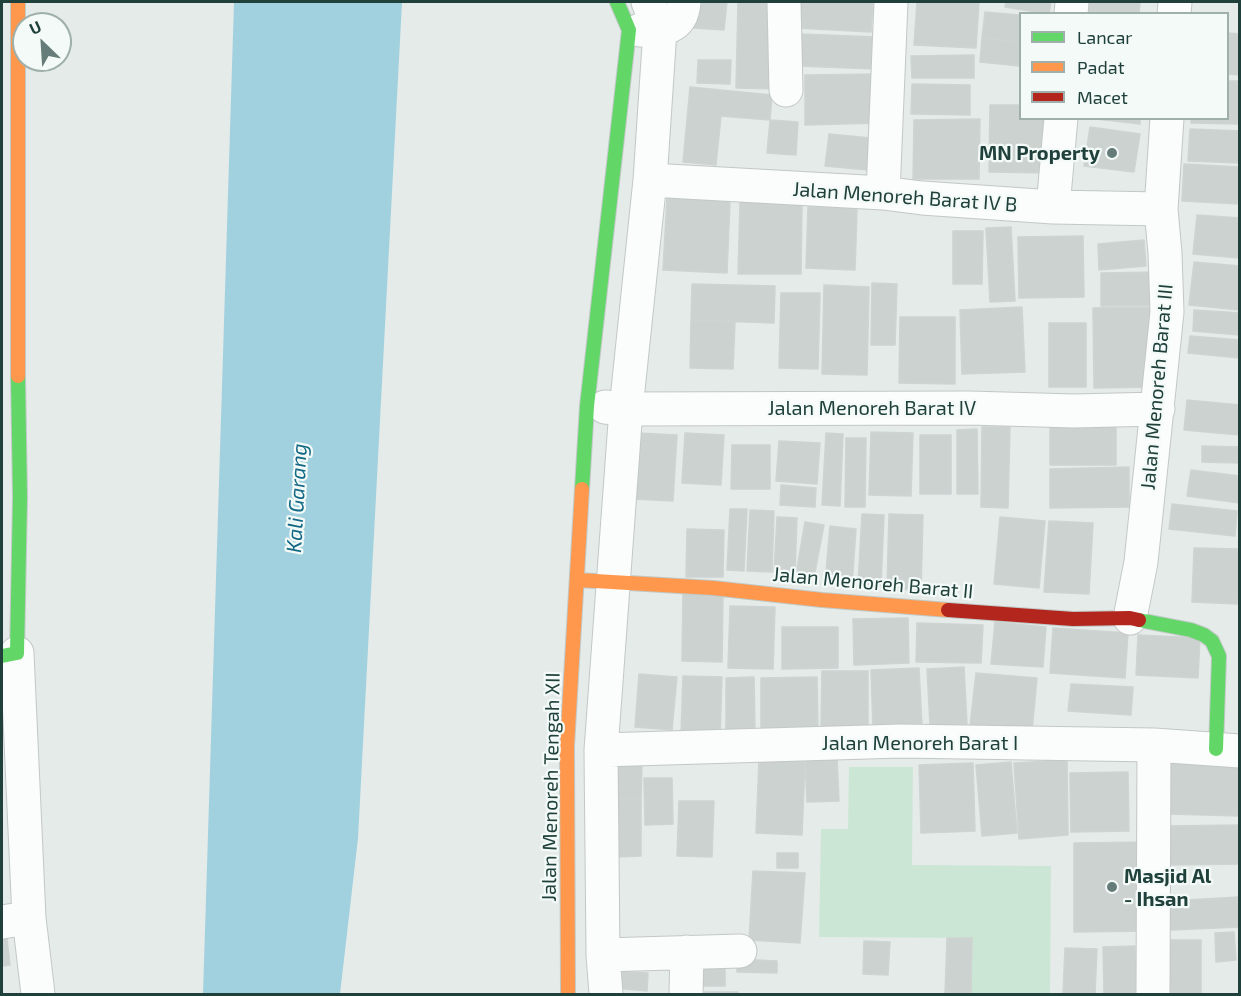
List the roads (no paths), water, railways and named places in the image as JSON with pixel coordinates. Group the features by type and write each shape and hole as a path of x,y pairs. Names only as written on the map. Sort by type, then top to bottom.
{"street":[{"path":"18,2 9,297 11,498 9,654 15,920 38,994"},
{"path":"606,994 603,955 601,750 626,409 650,180 639,16 673,25 683,13 684,2"},
{"path":"784,2 786,90"},
{"path":"883,193 891,2"},
{"name":"Jalan Menoreh Tengah XII","path":"568,994 567,746 586,406 639,16"},
{"path":"1053,207 1061,120"},
{"name":"Jalan Menoreh Barat III","path":"1130,618 1141,562 1167,312 1161,209 1167,120"},
{"name":"Jalan Menoreh Barat IV B","path":"650,180 883,193 1053,207 1161,209"},
{"name":"Jalan Menoreh Barat IV","path":"586,406 626,409 1158,410"},
{"name":"Jalan Menoreh Barat II","path":"578,580 713,588 822,600 1073,619 1130,618 1191,630 1204,634 1216,648 1219,656 1228,750"},
{"name":"Jalan Menoreh Barat I","path":"601,750 901,741 1154,745 1228,750"},
{"path":"1153,994 1154,745"},
{"path":"603,955 740,951"},
{"path":"686,994 687,952"}],"water":[{"name":"Kali Garang","path":"234,2 402,2 358,838 340,994 203,994"}],"place":[{"name":"MN Property","path":"1112,153"},
{"name":"Masjid Al - Ihsan","path":"1112,887"}]}
